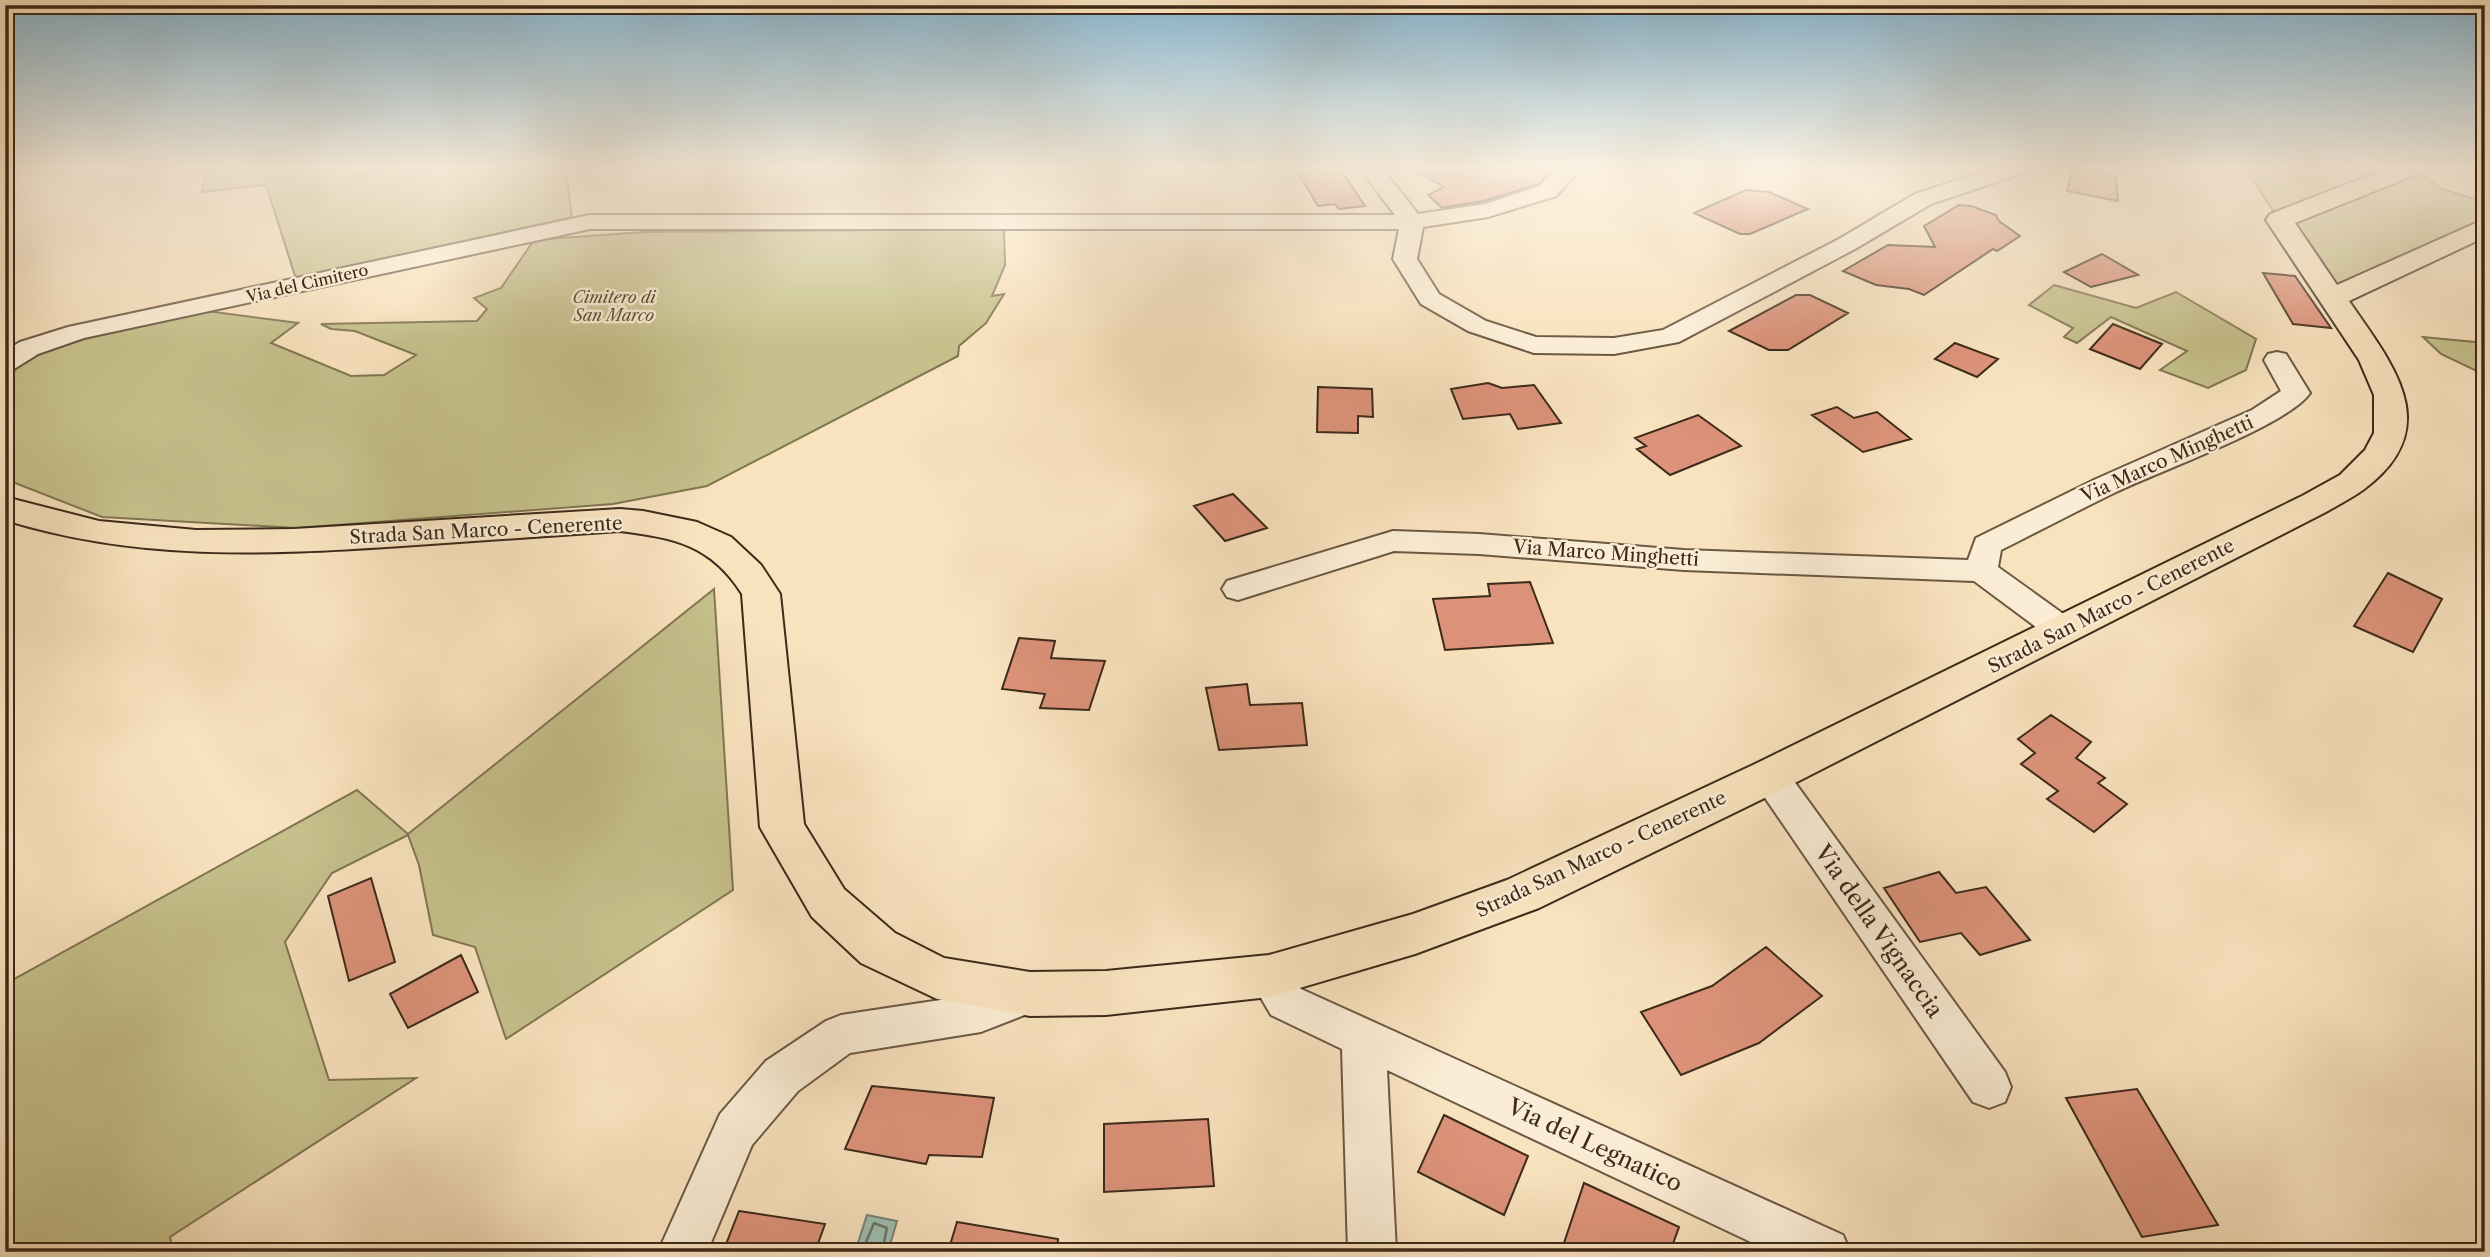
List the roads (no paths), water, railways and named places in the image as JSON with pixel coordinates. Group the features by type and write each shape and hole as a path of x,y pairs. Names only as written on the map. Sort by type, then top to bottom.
{"main road":[{"name":"Strada San Marco - Cenerente","path":"5,508 34,518 116,536 187,542 310,540 620,520 662,524 700,534 727,550 748,570 761,594 782,827 828,903 878,948 937,978 1030,994 1105,993 1269,976 1415,934 1523,894 2064,631 2352,482 2380,455 2390,433 2390,395 2374,360 2282,225"},
{"path":"2333,298 2485,227"}],"street":[{"name":"Via del Cimitero","path":"5,363 29,348 77,332 578,225"},
{"path":"1411,225 1405,259 1430,299 1477,326 1534,345 1614,346 1670,337 1880,225"},
{"name":"Via Marco Minghetti","path":"1238,589 1393,541 1479,544 1684,560 1981,571 1987,545 2106,485 2262,416 2296,393 2277,360"},
{"path":"1981,571 2064,631"},
{"name":"Via della Vignaccia","path":"1770,776 1989,1087"},
{"name":"Via del Legnatico","path":"1269,976 1286,1002 1826,1252"},
{"path":"682,1252 736,1130 782,1076 841,1035 981,1013 1030,994"},
{"path":"1363,1037 1372,1252"}],"water":[{"path":"867,1215 897,1221 888,1252 855,1252"}],"park label":[{"name":"Cimitero di San Marco","path":"614,306"}]}
